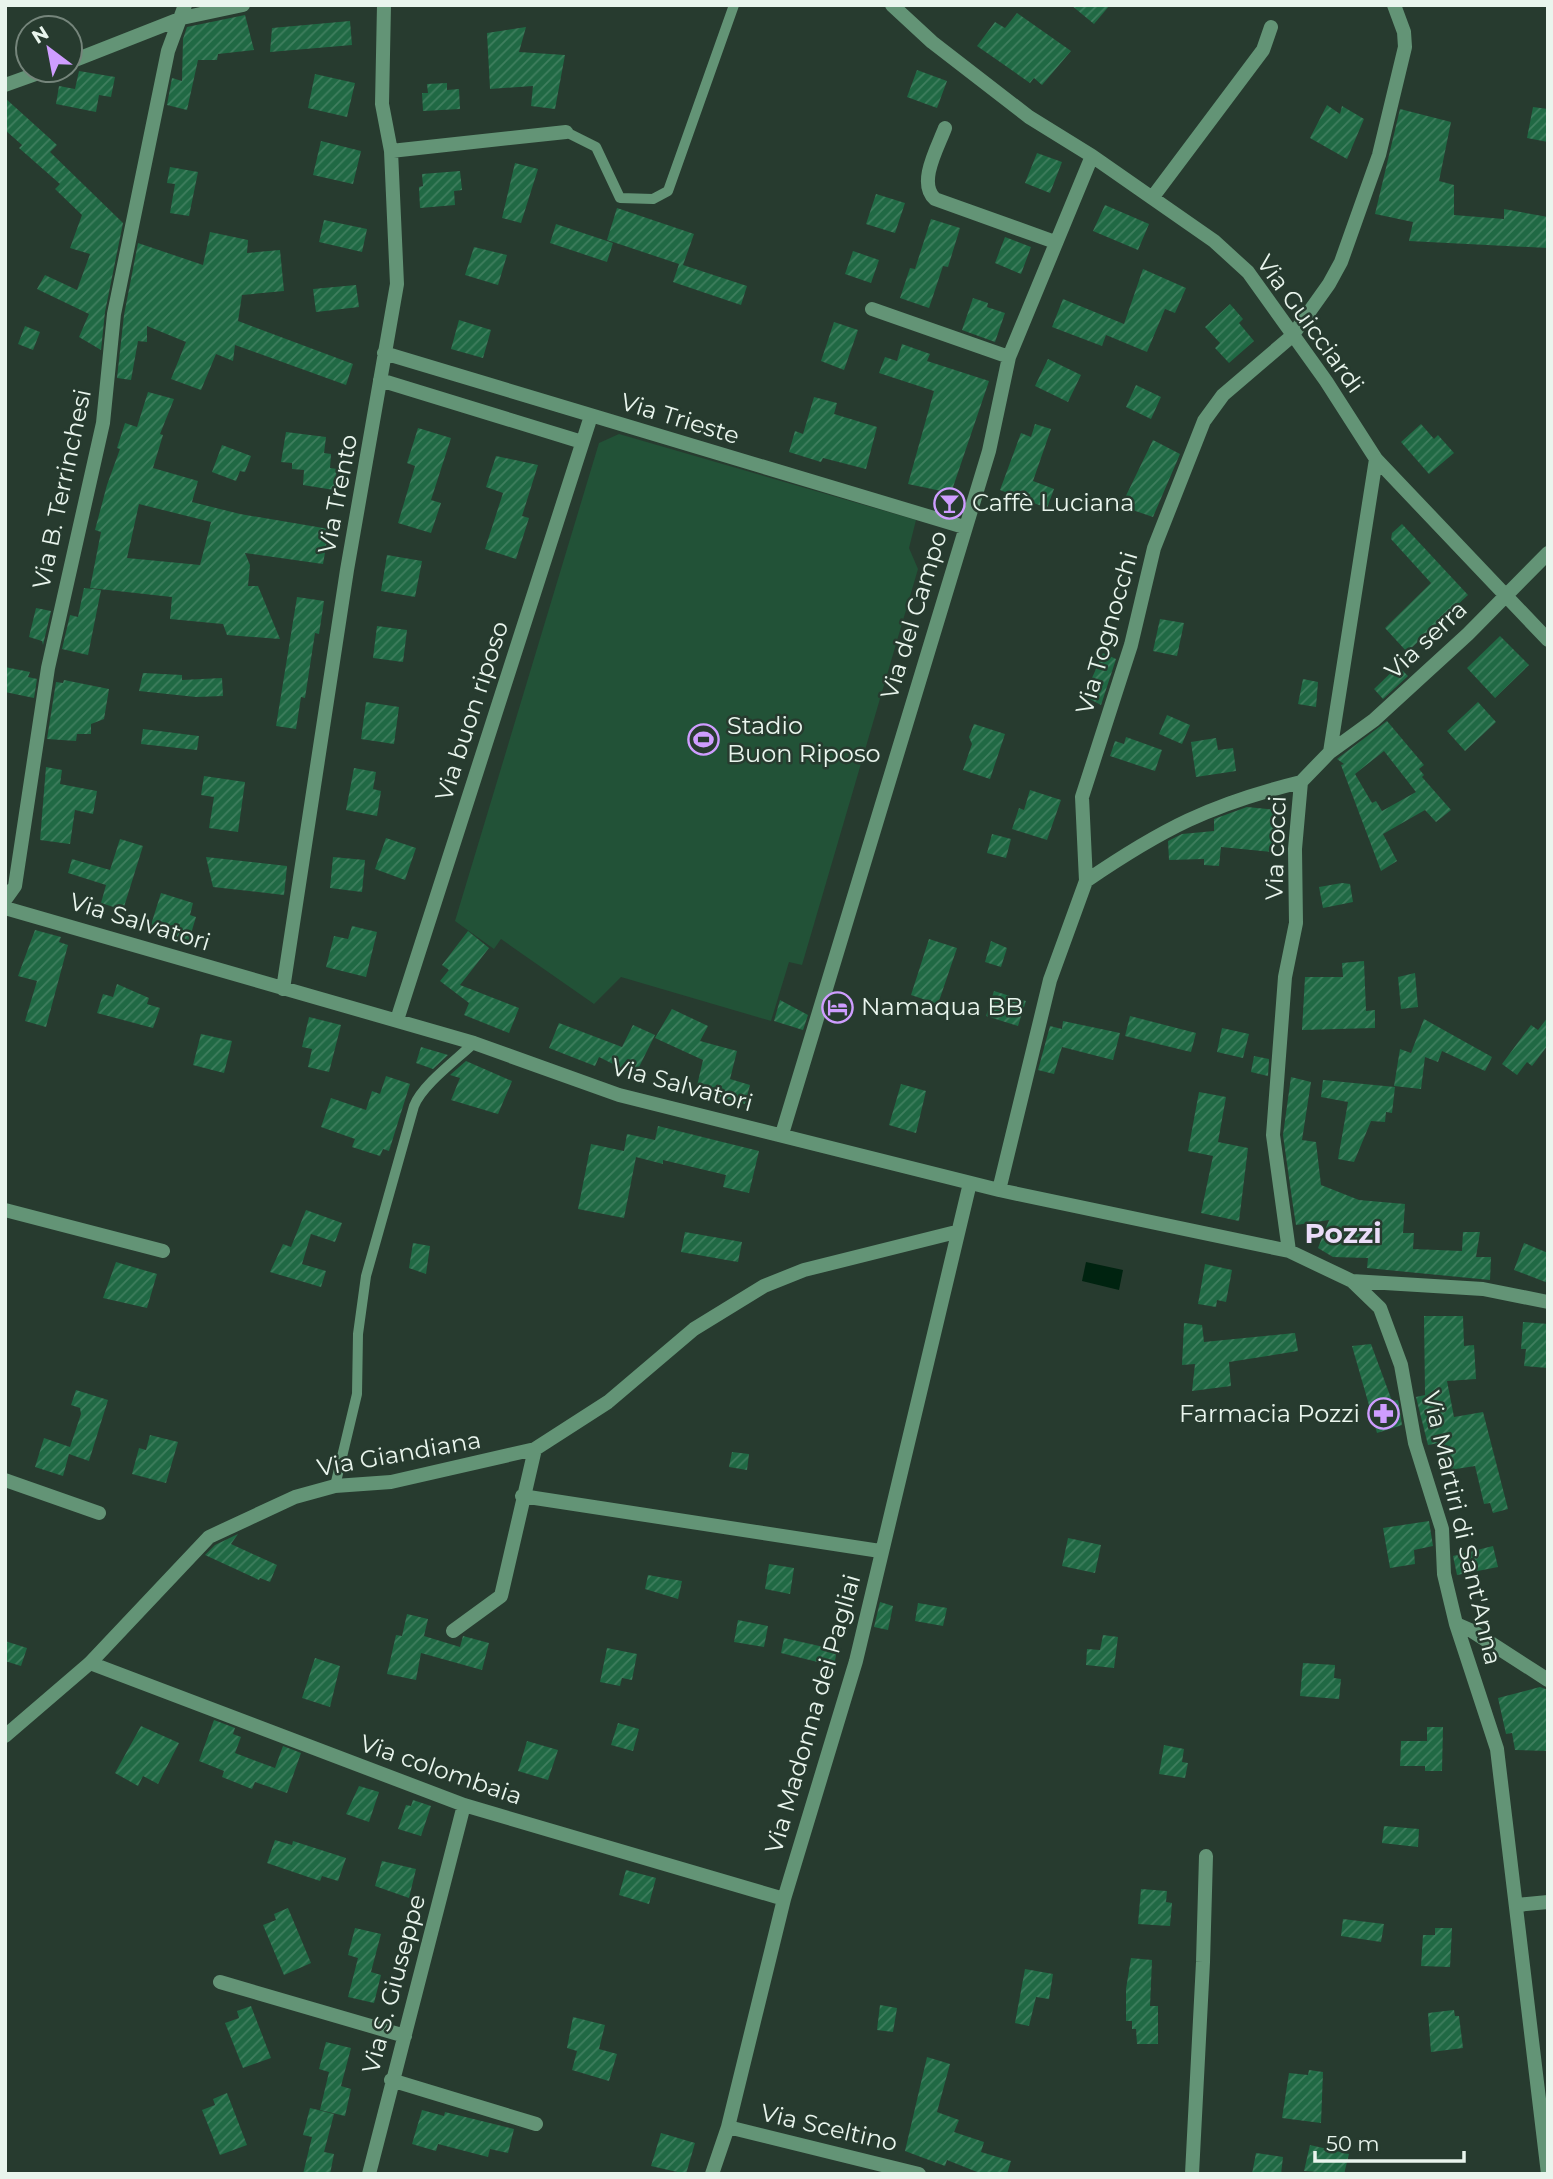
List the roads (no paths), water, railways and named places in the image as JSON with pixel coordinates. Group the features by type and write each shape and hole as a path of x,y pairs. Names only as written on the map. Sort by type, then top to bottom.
{"street":[{"path":"84,56 183,12 243,5"},
{"name":"Via Trento","path":"284,989 347,570 397,284 391,151 382,104 384,5"},
{"name":"Via Guicciardi","path":"892,5 932,43 1029,117 1092,156 1214,241 1248,272 1326,381 1376,459 1548,640"},
{"name":"Via Tognocchi","path":"999,1190 1050,980 1086,881 1082,797 1131,645 1154,548 1204,421 1223,395 1292,336 1329,285 1341,262 1373,177 1405,47 1404,32 1395,5"},
{"name":"Via B. Terrinchesi","path":"5,900 15,886 48,668 103,423 114,314 168,51 183,12"},
{"path":"1152,198 1263,50 1271,27"},
{"path":"944,128 927,181 930,195 1055,242"},
{"path":"391,151 566,132"},
{"name":"Via del Campo","path":"782,1135 989,451 1009,357 1092,156"},
{"path":"872,309 1009,357"},
{"name":"Via Trieste","path":"384,353 964,527"},
{"path":"380,380 582,442"},
{"name":"Via buon riposo","path":"397,1020 591,416"},
{"path":"1330,752 1376,459"},
{"name":"Via serra","path":"1330,752 1374,720 1468,634 1504,594 1548,553"},
{"name":"Via cocci","path":"1289,1251 1273,1135 1285,977 1296,923 1295,849 1301,782 1330,752"},
{"path":"1086,881 1147,839 1184,820 1254,793 1301,782"},
{"name":"Via Salvatori","path":"5,908 474,1043 619,1095 999,1190 1289,1251 1352,1281"},
{"name":"Via Madonna dei Pagliai","path":"712,2174 728,2127 784,1899 856,1661 880,1551 953,1259 956,1232 970,1183"},
{"path":"5,1210 163,1251"},
{"name":"Via Giandiana","path":"5,1736 90,1663 209,1537 295,1497 335,1486 391,1482 535,1449 608,1402 694,1329 764,1286 804,1270 956,1232"},
{"path":"1352,1281 1483,1289 1548,1301"},
{"name":"Via Martiri di Sant'Anna","path":"1352,1281 1380,1308 1401,1364 1415,1443 1442,1529 1442,1561 1456,1624 1497,1749 1548,2174"},
{"path":"453,1631 501,1596 535,1449"},
{"path":"5,1480 99,1513"},
{"path":"522,1496 880,1551"},
{"path":"1456,1624 1548,1680"},
{"name":"Via colombaia","path":"90,1663 464,1805 784,1899"},
{"name":"Via S. Giuseppe","path":"369,2174 391,2080 405,2036 464,1805"},
{"path":"1192,2174 1206,1856"},
{"path":"1517,1905 1548,1902"},
{"path":"220,1982 405,2036"},
{"path":"391,2080 536,2124"},
{"name":"Via Sceltino","path":"728,2127 919,2174"}],"lane":[{"path":"566,132 596,147 620,198 653,199 668,191 734,5"},
{"path":"335,1486 357,1394 358,1334 366,1276 414,1106 419,1092 444,1073 474,1043"}],"place":[{"name":"Caffè Luciana","path":"949,503"},
{"name":"Stadio Buon Riposo","path":"704,740"},
{"name":"Namaqua BB","path":"838,1007"},
{"name":"Farmacia Pozzi","path":"1383,1414"}],"district":[{"name":"Pozzi","path":"1343,1233"}]}
